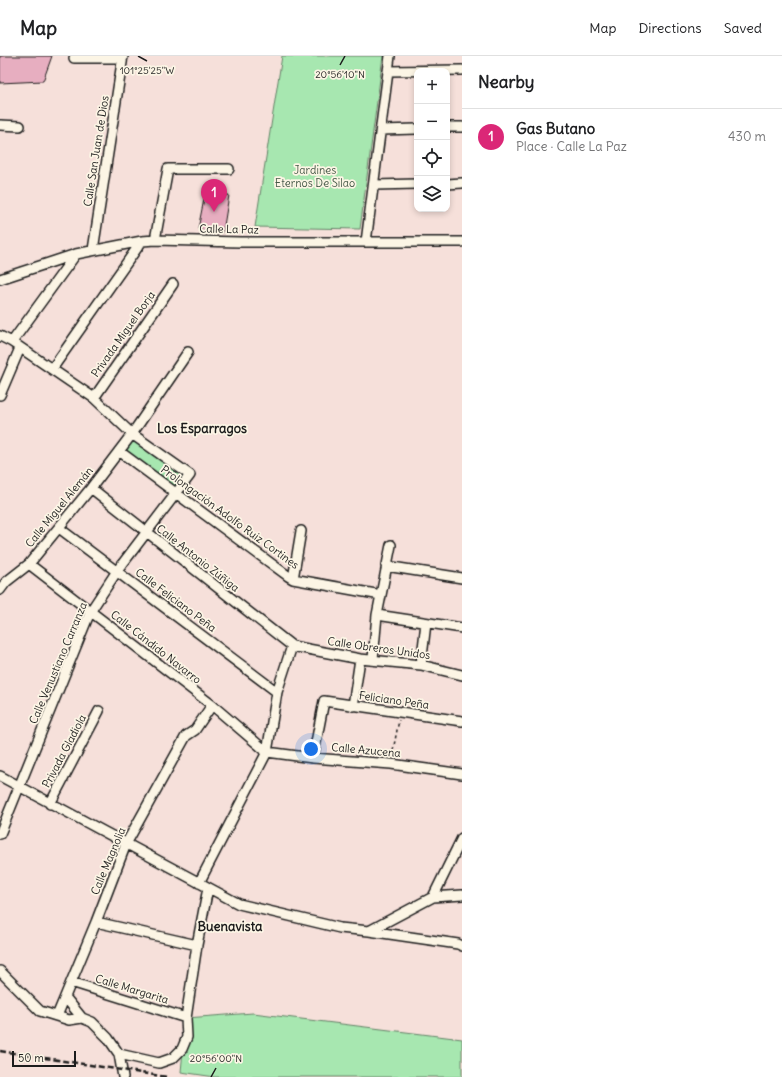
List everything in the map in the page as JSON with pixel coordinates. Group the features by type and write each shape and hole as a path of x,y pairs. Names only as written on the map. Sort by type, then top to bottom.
{"street":[{"path":"366,242 390,56"},
{"path":"74,58 123,57"},
{"name":"Calle San Juan de Dios","path":"93,250 123,57"},
{"path":"388,71 462,70"},
{"path":"0,124 20,126"},
{"path":"450,128 462,127"},
{"path":"381,130 414,129"},
{"path":"155,240 168,170 229,169"},
{"path":"450,184 462,183"},
{"path":"374,185 414,184"},
{"path":"52,369 142,241"},
{"name":"Calle La Paz","path":"0,279 76,254 142,241 462,242"},
{"path":"12,342 76,254"},
{"name":"Privada Miguel Borja","path":"94,398 173,284"},
{"path":"0,336 12,342 94,398 132,434"},
{"path":"0,394 20,348"},
{"name":"Calle Miguel Alemán","path":"0,590 6,582 29,564 91,488 132,434 188,352"},
{"name":"Calle Venustiano Carranza","path":"0,834 90,612 117,571 190,475 132,434"},
{"name":"Prolongación Adolfo Ruiz Cortines","path":"119,451 292,579 381,595"},
{"name":"Calle Antonio Zúñiga","path":"91,488 292,646"},
{"name":"Calle Feliciano Peña","path":"59,528 277,692"},
{"path":"292,579 302,531"},
{"path":"373,659 381,595 391,545"},
{"name":"Calle Cándido Navarro","path":"29,564 212,705 267,752"},
{"path":"386,566 462,578"},
{"path":"378,615 462,628"},
{"path":"421,665 426,623"},
{"path":"199,883 267,752 277,692 292,646"},
{"name":"Calle Obreros Unidos","path":"292,646 360,658 421,665 462,675"},
{"path":"353,706 360,658"},
{"name":"Feliciano Peña","path":"313,758 324,701 462,722"},
{"name":"Calle Magnolia","path":"57,1016 126,844 186,736 195,730 212,705"},
{"name":"Privada Gladiola","path":"50,804 99,711"},
{"name":"Calle Azucena","path":"267,752 313,758 391,764 462,774"},
{"path":"0,776 239,904 340,928 460,945"},
{"path":"434,897 462,838"},
{"path":"119,1054 159,1063 173,1058 182,1049 187,1037 186,1018 208,888"},
{"path":"369,931 434,897 462,895"},
{"path":"96,922 198,945"},
{"path":"0,972 40,1011 69,1020 82,1018"},
{"name":"Calle Margarita","path":"71,982 186,1018"},
{"path":"65,997 82,1018 92,1022 108,1038 119,1054 123,1077"}],"path":[{"path":"391,764 400,713"}],"green space":[{"name":"Jardines Eternos De Silao","path":"282,56 383,56 360,229 255,227"},
{"path":"133,439 185,474 175,487 124,450"},
{"path":"253,1013 462,1039 462,1077 215,1077 181,1072 186,1018"}],"building":[{"path":"0,56 52,56 43,81 0,83"},
{"path":"205,194 229,195 223,232 198,229"}],"railway":[{"path":"0,1051 167,1077"}],"place":[{"name":"Gas Butano","path":"214,212"}],"district":[{"name":"Los Esparragos","path":"202,428"},
{"name":"Buenavista","path":"230,926"}]}
